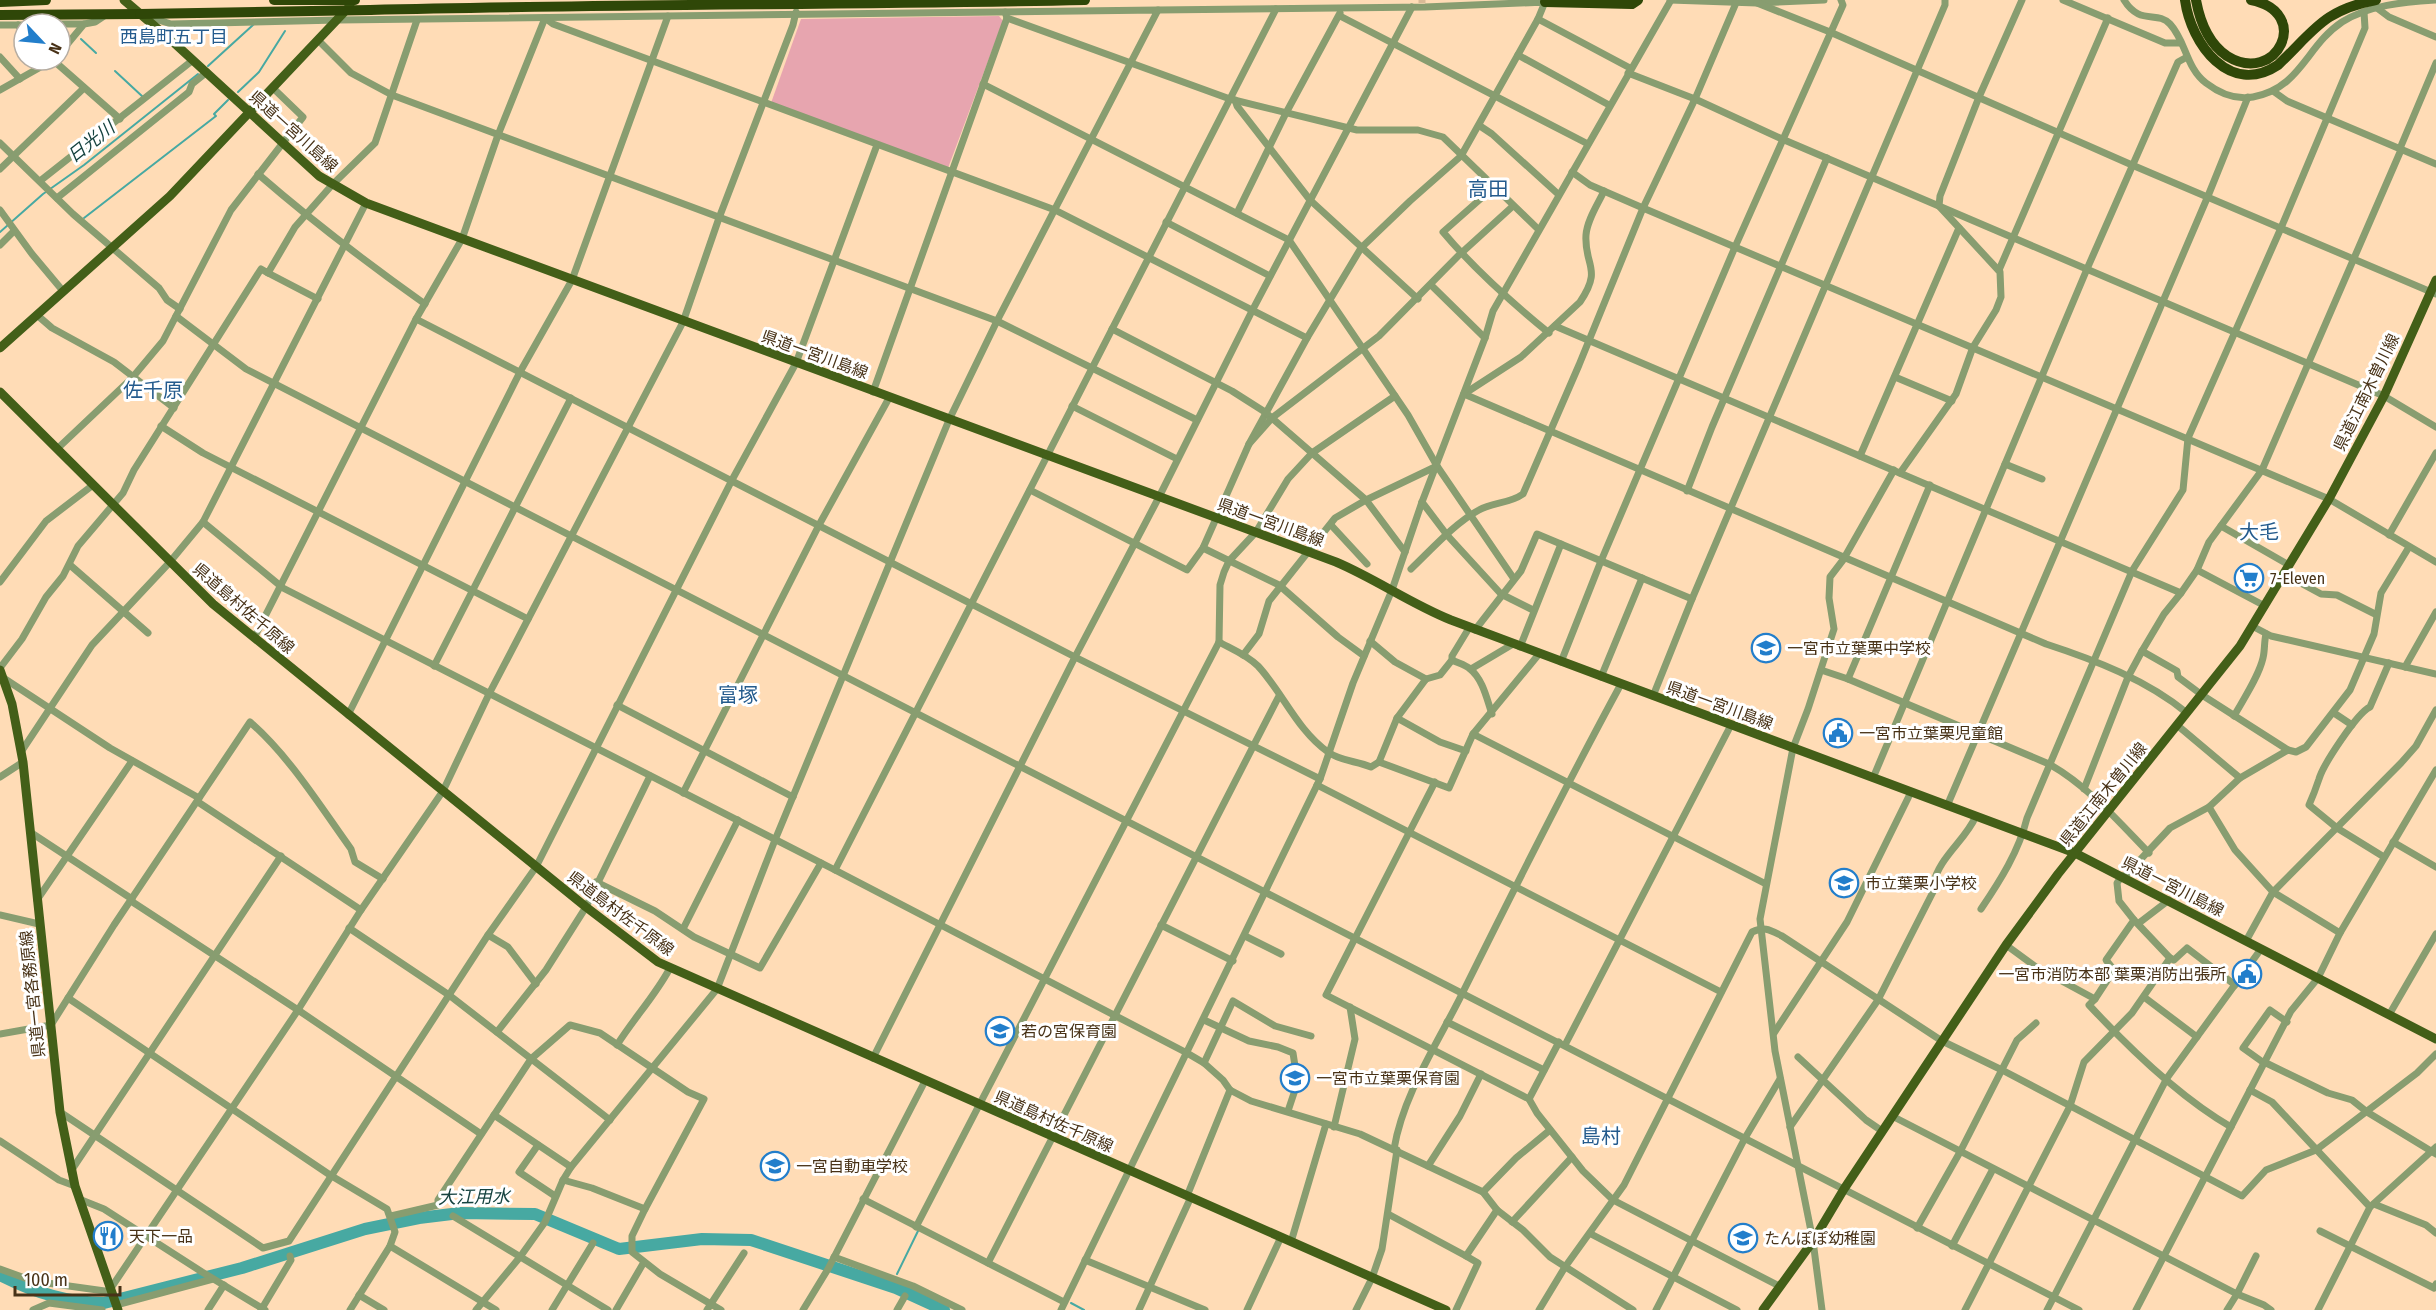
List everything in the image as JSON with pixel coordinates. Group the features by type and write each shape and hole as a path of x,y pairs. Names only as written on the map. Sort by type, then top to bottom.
{"highway":[{"path":"0,2 46,0"},
{"path":"274,0 356,0"},
{"path":"0,15 1085,0"},
{"path":"1545,2 1632,4 1638,0"},
{"path":"2185,0 2190,22 2216,61 2238,73 2259,75 2278,65 2330,15 2346,7 2376,4"},
{"path":"2196,0 2204,41"},
{"path":"2204,41 2241,62 2260,63 2275,54 2284,37 2281,18 2269,6 2251,0"}],"main road":[{"name":"県道一宮川島線","path":"124,0 332,185 366,203 1309,552 1362,573 1431,612 1472,629 2075,853 2436,1039"},
{"path":"0,348 170,196 356,0"},
{"name":"県道江南木曽川線","path":"1763,1310 1813,1241 1844,1189 2006,945 2075,853 2240,646 2329,499 2384,396 2433,293 2436,280"},
{"name":"県道島村佐千原線","path":"0,392 200,593 645,953 670,968 717,989 1446,1310"},
{"name":"県道一宮各務原線","path":"1,674 12,704 22,757 60,1112 70,1172 117,1306"}],"street":[{"path":"1061,1310 1319,782 1328,752 1392,590 1493,311 1629,70 1670,0 1757,3 1824,0"},
{"path":"1561,662 1678,379 1843,5 1841,0"},
{"path":"1653,696 1692,599 1946,5 1946,0"},
{"path":"1822,1310 1813,1241 1797,1173 1799,1166 1780,1079 1760,919 1793,748 1834,628 1829,598 1830,577 1897,471 1952,401 1973,347 1996,310 2001,297 2002,281 1999,270 1939,206 1940,196 1979,97 2022,0"},
{"path":"2062,0 2165,43 2181,43"},
{"path":"2124,0 2136,14 2168,22 2194,70 2206,83 2224,93 2248,97 2274,91 2293,77 2335,27 2354,15 2376,4 2435,0"},
{"path":"140,14 171,24 795,14 1006,15 1158,10 1276,9 1340,12 1423,6 1545,2 1480,126 1461,156 1361,248 1265,412 1203,548 1187,570 1030,490"},
{"path":"1411,569 1447,535 1480,509 1514,501 1523,494 1643,208 1695,99 1736,3"},
{"path":"1757,3 1830,32 2132,165 2433,293"},
{"path":"2376,4 2389,16 2436,37"},
{"path":"873,1058 1252,311 1412,7"},
{"path":"835,870 970,603 1049,456 1166,222 1232,99 1276,9"},
{"path":"476,1310 520,1257 545,1222 562,1180 571,1167 717,989 775,840 949,420 997,321 1158,10"},
{"path":"1340,12 1495,97 1588,144"},
{"path":"1237,213 1286,113 1340,12"},
{"path":"1981,909 1999,882 2023,834 2027,818 2049,764 2132,571 2183,490 2188,438 2281,228 2365,28 2364,12"},
{"path":"72,24 95,22 107,14"},
{"path":"0,1269 33,1281 112,1291 298,1010 349,928 443,791 489,694 683,322 795,14"},
{"path":"1006,15 1232,99 1347,128 1418,130 1443,137 1538,229"},
{"path":"873,392 1006,15"},
{"path":"348,715 520,372 572,280 668,16"},
{"path":"545,18 553,24 1054,210 1307,338"},
{"path":"254,638 416,319 462,239 498,135 545,18"},
{"path":"1999,270 2108,18"},
{"path":"1538,19 1629,70 1782,139 2384,396 2436,427"},
{"path":"268,273 295,227 332,185 375,143 417,20"},
{"path":"72,38 84,24"},
{"path":"319,41 351,73 392,95 997,321 1197,420"},
{"path":"1518,55 1610,105"},
{"path":"0,57 20,79"},
{"path":"1873,778 2132,165 2178,62 2187,57"},
{"path":"41,183 193,60"},
{"path":"2084,789 2128,677 2142,651 2163,614 2197,570 2209,542 2262,470 2401,150 2436,63"},
{"path":"0,90 32,72"},
{"path":"66,72 120,119"},
{"path":"56,197 189,92 192,84 207,72"},
{"path":"983,84 1289,240 1395,396 1437,466 1514,579"},
{"path":"0,169 84,88"},
{"path":"57,449 132,378 163,341 231,210 303,117 274,88"},
{"path":"2274,91 2287,101 2436,164"},
{"path":"1947,806 2163,302 2248,97"},
{"path":"1232,99 1310,200 1418,299"},
{"path":"1480,126 1492,134 1558,194"},
{"path":"0,143 56,197 159,288 167,300 180,309"},
{"path":"60,1112 263,1248 289,1241 448,996 536,867 732,480 796,363 877,145"},
{"path":"1687,491 1827,158"},
{"path":"1572,172 1590,185 1643,208 2329,499 2436,562"},
{"path":"258,174 306,216 370,266 425,304"},
{"path":"1494,187 1443,232 1503,294 1549,333"},
{"path":"1464,394 1521,357 1549,333 1587,292 1592,273 1586,236 1604,191"},
{"path":"0,777 22,757 92,645 170,563 203,522 366,203"},
{"path":"1249,444 1272,418 1363,350 1418,299 1461,253 1514,206"},
{"path":"1,212 63,291"},
{"path":"1166,222 1270,276"},
{"path":"0,245 11,225"},
{"path":"1860,456 1959,228"},
{"path":"318,298 261,269 161,426 123,493 78,546 70,565 46,597 1,674 51,710 198,800 361,910"},
{"path":"1431,285 1485,338"},
{"path":"37,315 52,328 114,362 174,408"},
{"path":"176,316 246,369 2079,1310"},
{"path":"416,319 1184,711 1319,782 1409,833 1721,992"},
{"path":"1556,326 2181,593"},
{"path":"1112,329 1216,383 1265,412 1366,500 1405,552"},
{"path":"1895,377 1952,401"},
{"path":"1464,394 2046,644 2094,661 2164,694 2187,712"},
{"path":"916,1227 1219,642 1220,585 1229,561 1256,532 1288,479 1312,453 1395,396"},
{"path":"434,666 571,398"},
{"path":"683,793 819,525 889,398"},
{"path":"1072,406 1177,459"},
{"path":"161,426 203,453 528,620"},
{"path":"2389,535 2436,453"},
{"path":"2005,464 2042,479"},
{"path":"1243,655 1259,634 1269,601 1279,585 1309,552 1335,518 1366,500 1437,466"},
{"path":"0,582 46,521 93,485"},
{"path":"1848,679 1930,485"},
{"path":"1422,502 1447,535 1501,594 1533,610"},
{"path":"203,522 281,587 738,820 1187,1053 1204,1063 1223,1080 1230,1090 1251,1101 1359,1134 1482,1192 1497,1210 1550,1257 1633,1310"},
{"path":"1331,525 1367,564"},
{"path":"2221,526 2289,565"},
{"path":"1219,642 1243,655 1257,666 1303,726 1328,752 1371,768 1379,762 1397,718 1426,679 1440,675 1472,629 1521,572 1538,534 1692,599"},
{"path":"1471,669 1517,645 1561,544"},
{"path":"2142,651 2177,671 2178,677 2234,716 2288,750 2296,752 2306,747 2350,690 2374,634 2375,614 2380,593 2409,547"},
{"path":"1203,548 1279,585 1338,637 1364,656"},
{"path":"70,565 148,633"},
{"path":"2197,570 2265,606"},
{"path":"2284,574 2321,594 2337,595 2375,614"},
{"path":"1601,677 1642,578"},
{"path":"2405,667 2436,612"},
{"path":"2252,626 2266,634 2436,674"},
{"path":"2234,716 2263,658 2266,634"},
{"path":"1370,641 1395,662 1426,679"},
{"path":"1379,762 1449,788 1473,734 1492,714 1539,654"},
{"path":"1452,660 1471,669 1483,688 1492,714"},
{"path":"2384,857 2337,828 2309,805 2319,778 2352,724 2364,710 2370,707 2390,663"},
{"path":"1821,670 1848,679 2049,764 2084,789 2149,853"},
{"path":"1356,1310 1372,1278 1382,1249 1398,1128 1433,1050 1514,886 1567,782 1621,684"},
{"path":"988,1263 1280,696"},
{"path":"617,705 793,797"},
{"path":"2246,941 2273,892 2401,763 2416,746 2436,710"},
{"path":"2334,713 2352,724"},
{"path":"1397,718 1440,742 1466,751"},
{"path":"0,1034 51,1025 250,722 265,735 289,764 351,849 355,862 383,879"},
{"path":"1529,1099 1619,940 1731,725"},
{"path":"2177,725 2240,778"},
{"path":"1473,734 1767,884"},
{"path":"2235,986 2187,948 2174,960 2170,958 2119,901 2117,883 2149,853 2170,828 2209,807 2240,778 2288,750"},
{"path":"37,901 132,761"},
{"path":"2136,1310 2291,1011 2318,978 2340,933 2436,770"},
{"path":"497,1032 536,984 586,907 596,882 650,776"},
{"path":"1435,782 1326,995 1529,1099 1572,1157 1613,1200 1779,1286"},
{"path":"1774,1033 1823,962 1847,922 1911,792"},
{"path":"2209,807 2235,849 2273,892 2340,933"},
{"path":"1790,1127 1878,1000 1936,886 1933,885 1935,878 1951,849 1976,816"},
{"path":"683,929 738,820"},
{"path":"30,832 481,1134"},
{"path":"2393,842 2436,867"},
{"path":"70,1172 281,856"},
{"path":"596,882 655,911 694,937 760,968 821,863"},
{"path":"2169,900 2136,922 2106,960 2114,970 2089,1005 2114,1031 2210,1115 2231,1127"},
{"path":"0,915 39,924"},
{"path":"1161,925 1233,961"},
{"path":"349,928 497,1032 610,1120"},
{"path":"1539,1310 1564,1267 1591,1234 1624,1185 1752,932 1761,928 1782,936 1942,1041 2242,1196 2266,1170 2316,1150 2435,1057"},
{"path":"2389,1015 2436,934"},
{"path":"488,936 508,947 536,984"},
{"path":"1245,936 1281,954"},
{"path":"2006,945 2036,967 2095,999"},
{"path":"2047,1310 2167,1078 2261,949"},
{"path":"1965,1310 2070,1106 2084,1062 2132,1013 2170,958"},
{"path":"617,1044 635,1017 649,1003 670,968"},
{"path":"2144,997 2197,1037"},
{"path":"68,998 330,1175 385,1208 391,1216 395,1232 390,1246 350,1310"},
{"path":"1204,1063 1233,1001 1275,1026 1311,1036"},
{"path":"1334,1127 1355,1039 1350,1007"},
{"path":"2287,1022 2270,1010 2243,1048 2264,1063 2328,1093 2352,1100 2367,1112 2434,1151 2372,1205 2318,1310"},
{"path":"1204,1020 1249,1041 1278,1047 1293,1053 1295,1066 1301,1072 1288,1111"},
{"path":"1447,1022 1544,1070"},
{"path":"1917,1228 1960,1152 2018,1040 2036,1023"},
{"path":"391,1216 438,1205 438,1200 531,1059 570,1025 600,1033 688,1092 704,1099 632,1236 632,1252 709,1307 721,1310"},
{"path":"1798,1057 1866,1120 1882,1131"},
{"path":"1428,1166 1460,1116 1480,1074"},
{"path":"1656,1310 1745,1138 1780,1079"},
{"path":"803,1310 831,1262 925,1081"},
{"path":"1139,1310 1189,1197 1230,1090"},
{"path":"2250,1090 2272,1102 2316,1150 2372,1205 2426,1225 2436,1233"},
{"path":"494,1115 571,1167"},
{"path":"1892,1116 2271,1310"},
{"path":"1291,1242 1326,1124"},
{"path":"1482,1192 1516,1158 1550,1130"},
{"path":"0,1141 59,1180 75,1186"},
{"path":"538,1145 519,1172 555,1196"},
{"path":"1512,1222 1572,1157"},
{"path":"1952,1246 1993,1169"},
{"path":"562,1180 592,1188 645,1209"},
{"path":"80,1199 104,1209 262,1309 291,1260 290,1256"},
{"path":"863,1199 1064,1302"},
{"path":"1466,1256 1497,1210"},
{"path":"1388,1214 1478,1263 1456,1310"},
{"path":"453,1216 608,1310"},
{"path":"2320,1231 2434,1288 2436,1284"},
{"path":"1591,1234 1737,1310"},
{"path":"1247,1310 1281,1238"},
{"path":"552,1310 593,1243"},
{"path":"390,1246 496,1310"},
{"path":"709,1307 744,1253"},
{"path":"2228,1310 2256,1256"},
{"path":"1085,1260 1205,1310"},
{"path":"616,1310 644,1262"},
{"path":"831,1262 913,1286 962,1310"},
{"path":"117,1306 213,1279"},
{"path":"208,1310 224,1285"},
{"path":"359,1295 384,1310"},
{"path":"897,1310 905,1296"},
{"path":"33,1310 50,1304 102,1310"}],"shaded area":[{"path":"999,16 1003,21 948,168 771,103 801,19"}],"waterway":[{"name":"日光川","path":"208,66 253,25"},
{"path":"238,92 259,72 285,31"},
{"path":"81,39 96,53"},
{"path":"115,71 143,97"},
{"name":"日光川","path":"0,232 43,194 84,165 198,74"},
{"path":"84,218 216,116 214,114 228,100"},
{"name":"大江用水","path":"0,1275 50,1295 77,1301 104,1303 242,1268 365,1229 419,1218 460,1213 535,1214 619,1249 702,1239 751,1240 896,1288 944,1310"},
{"path":"897,1274 918,1231"},
{"path":"1071,1303 1084,1310"}],"place":[{"name":"7-Eleven","path":"2249,578"},
{"name":"一宮市立葉栗中学校","path":"1766,648"},
{"name":"一宮市立葉栗児童館","path":"1838,733"},
{"name":"市立葉栗小学校","path":"1844,883"},
{"name":"一宮市消防本部 葉栗消防出張所","path":"2247,974"},
{"name":"若の宮保育園","path":"1000,1031"},
{"name":"一宮市立葉栗保育園","path":"1295,1078"},
{"name":"一宮自動車学校","path":"775,1166"},
{"name":"天下一品","path":"108,1236"},
{"name":"たんぽぽ幼稚園","path":"1743,1238"}],"district":[{"name":"西島町五丁目","path":"174,37"},
{"name":"高田","path":"1488,189"},
{"name":"佐千原","path":"153,390"},
{"name":"大毛","path":"2259,532"},
{"name":"富塚","path":"738,695"},
{"name":"島村","path":"1601,1136"}]}
